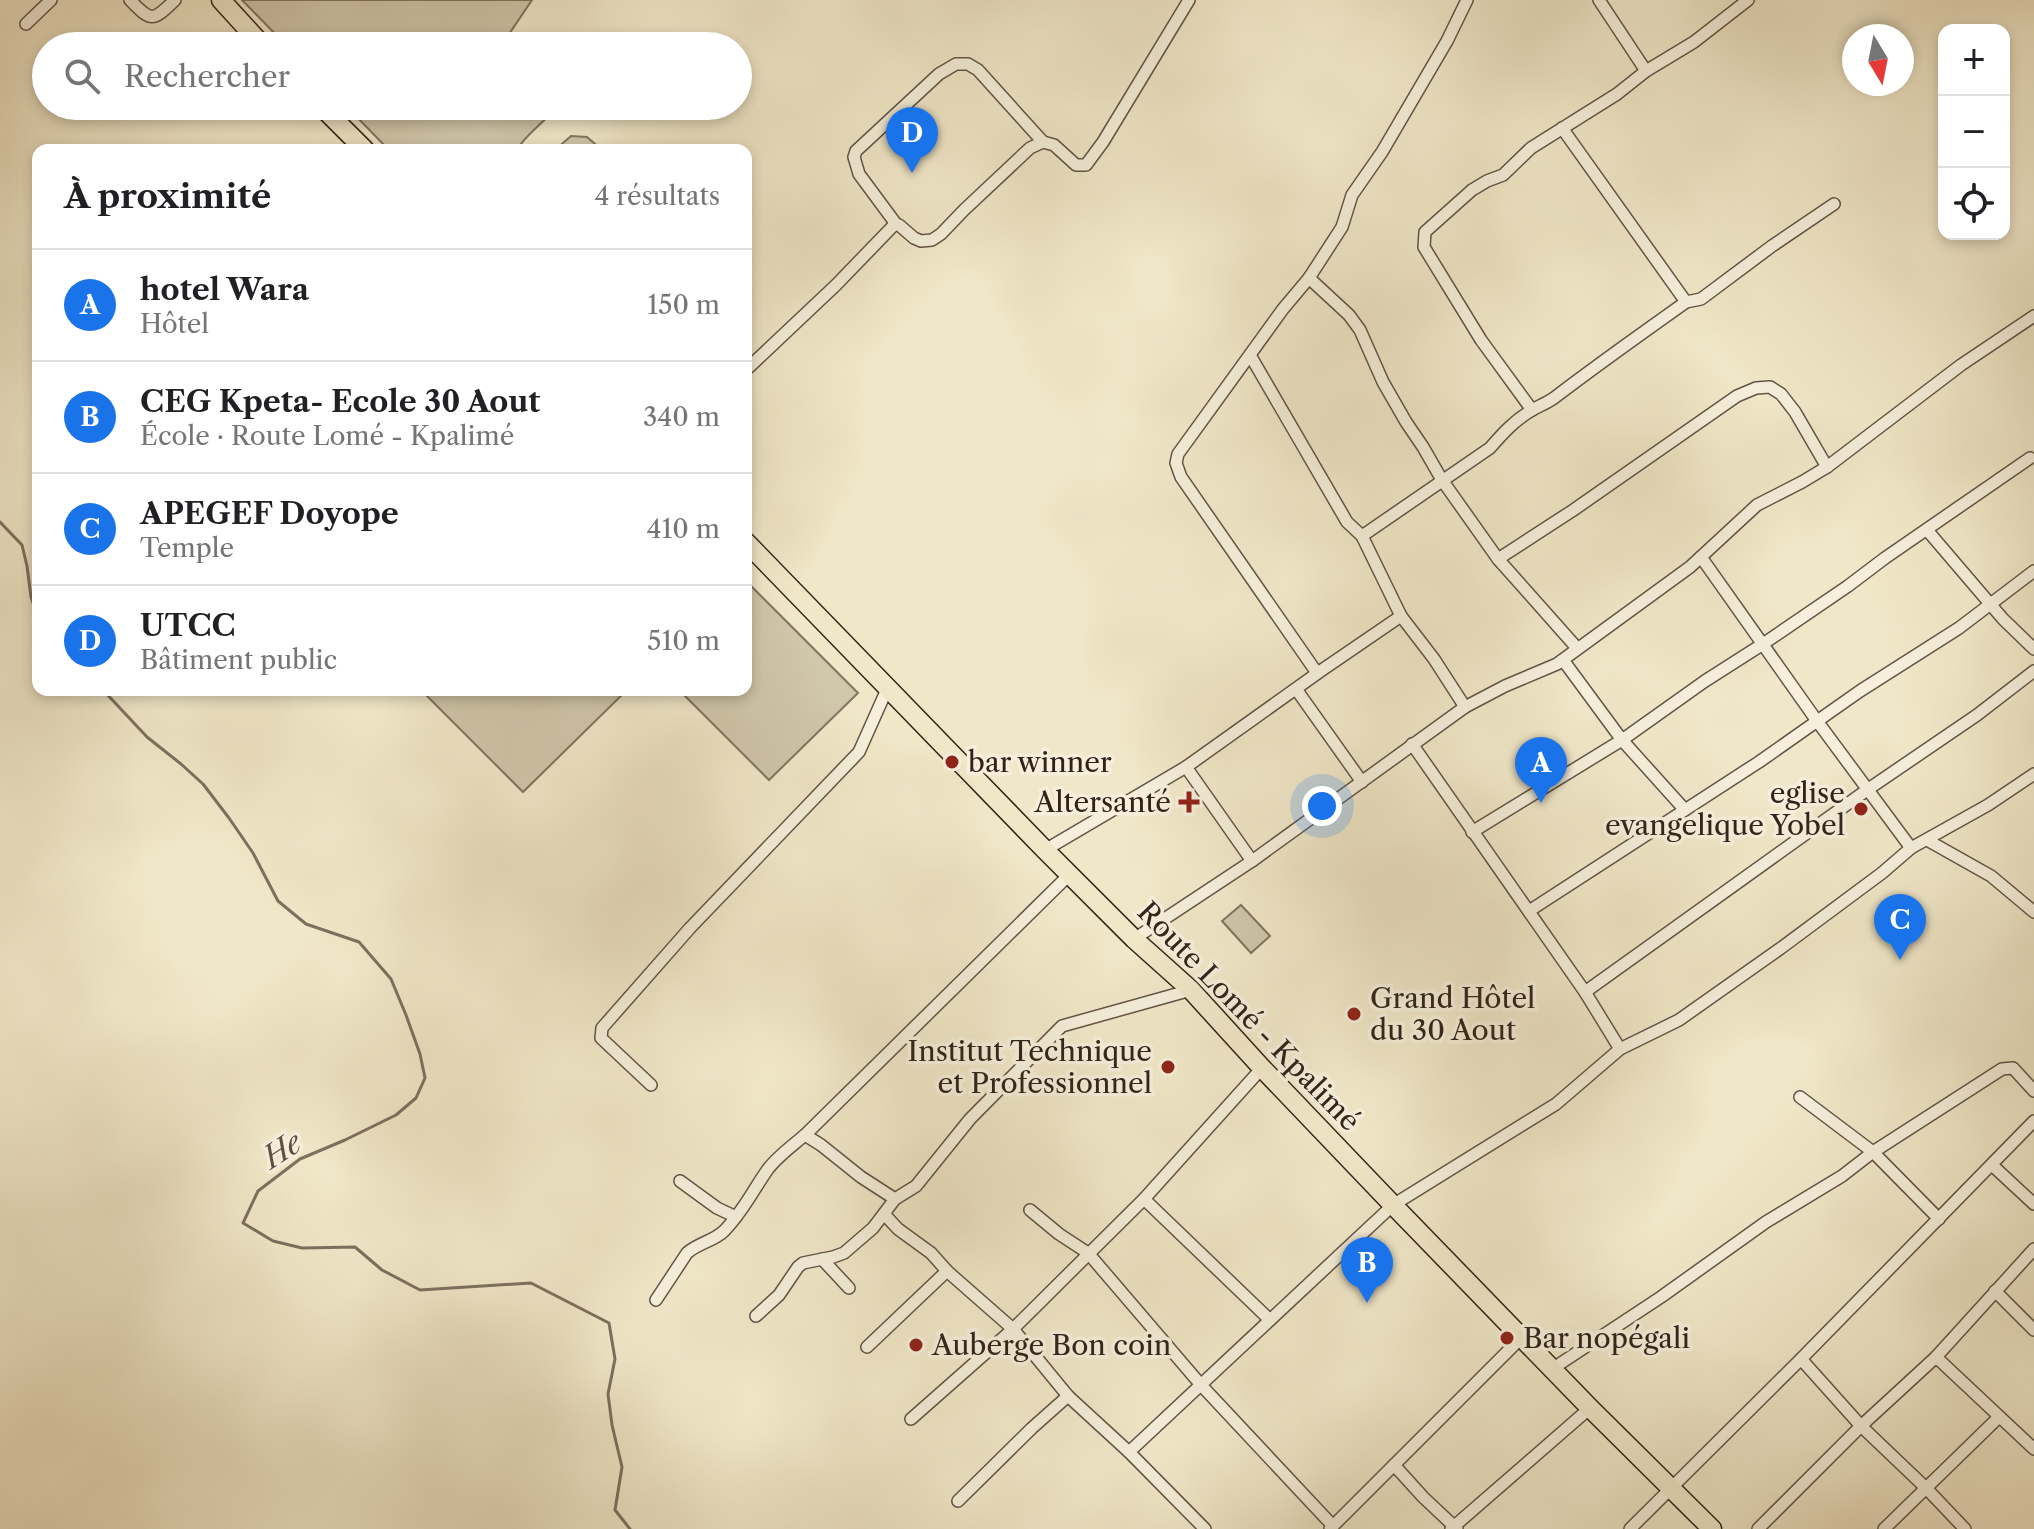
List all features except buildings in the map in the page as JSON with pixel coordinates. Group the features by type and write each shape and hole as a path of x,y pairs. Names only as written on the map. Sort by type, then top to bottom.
{"main road":[{"path":"221,0 250,32"},
{"path":"335,120 359,144"},
{"name":"Route Lomé - Kpalimé","path":"752,548 1045,850 1134,939 1191,990 1393,1205 1704,1524"}],"street":[{"path":"26,24 51,0"},
{"path":"130,0 151,18 157,17 175,0"},
{"path":"1043,142 1030,148 941,234 932,240 921,241 896,224 859,174 854,157 856,151 939,74 956,64 968,64 978,70 1043,142 1054,145 1076,165 1083,167 1103,142 1189,0"},
{"path":"1317,673 1181,477 1176,463 1178,454 1309,278 1342,227 1352,195 1382,152 1447,41 1467,0"},
{"path":"1599,0 1646,71"},
{"path":"1532,410 1481,340 1432,261 1424,247 1425,232 1472,190 1503,175 1531,148 1694,42 1748,0"},
{"path":"1562,128 1686,302"},
{"path":"1362,536 1490,448 1506,429 1532,410 1551,400 1686,302 1701,299 1834,204"},
{"path":"752,364 896,224"},
{"path":"1309,278 1349,315 1360,330 1383,382 1442,480 1498,559 1577,648"},
{"path":"1134,939 1252,861 1465,707 1563,660 1701,557 1757,505 1827,467 1961,365 2034,316"},
{"path":"1250,355 1347,522 1362,536 1401,616 1465,707"},
{"path":"1498,559 1737,396 1756,388 1770,387 1785,398 1827,467"},
{"path":"1472,832 1622,740 2030,458"},
{"path":"1927,530 1990,604 2034,649"},
{"path":"1701,557 1911,848"},
{"path":"1529,911 1959,628 2034,571"},
{"path":"1045,850 1186,767 1401,616"},
{"path":"1563,660 1622,740 1685,810"},
{"path":"1585,992 1966,723 2034,671"},
{"path":"651,1085 601,1038 602,1028 690,928 859,752 888,687"},
{"path":"1296,689 1362,782"},
{"path":"1412,744 1585,992 1620,1049"},
{"path":"1186,767 1252,861"},
{"path":"1129,1452 1393,1205 1556,1104 1620,1049 1679,1020 1781,948 1911,848 1988,805 2034,774"},
{"path":"1927,840 1991,876 2034,911"},
{"path":"656,1300 687,1253 720,1235 773,1163 1070,874"},
{"path":"756,1316 779,1295 803,1263 844,1253 873,1228 895,1199 916,1186 970,1119 1062,1026 1191,990"},
{"path":"911,1419 1013,1329 1144,1199 1262,1068"},
{"path":"1552,1369 1766,1222 1842,1176 1873,1152 2002,1069 2013,1068 2034,1091"},
{"path":"1800,1097 1873,1152 1939,1219"},
{"path":"1630,1529 2034,1121"},
{"path":"805,1135 895,1199"},
{"path":"1992,1165 2034,1204"},
{"path":"680,1181 717,1208 736,1217"},
{"path":"1144,1199 1270,1320"},
{"path":"1030,1210 1088,1253 1201,1385 1332,1528 1522,1337"},
{"path":"885,1215 1013,1329 1068,1396 1129,1452 1196,1526"},
{"path":"1758,1529 1861,1426 1936,1357 2034,1249"},
{"path":"822,1259 849,1288"},
{"path":"867,1347 947,1271"},
{"path":"1995,1291 2034,1330"},
{"path":"1936,1357 2034,1449"},
{"path":"1801,1359 1861,1426 1965,1529"},
{"path":"958,1501 1068,1396"},
{"path":"1394,1465 1454,1528 1590,1408"},
{"path":"1884,1529 1999,1417"}],"shaded area":[{"path":"242,0 532,0 510,32 273,32"},
{"path":"360,120 544,120 521,144 383,144"},
{"path":"571,136 587,137 595,144 562,144"},
{"path":"752,587 858,693 769,780 685,696 752,696"},
{"path":"427,696 621,696 523,792"},
{"path":"1241,905 1270,936 1251,953 1222,921"}],"waterway":[{"name":"He","path":"0,522 22,545 32,600"},
{"name":"He","path":"109,696 147,737 203,784 253,853 278,901 306,924 359,942 391,979 420,1054 425,1078 416,1098 396,1115 300,1159 258,1191 243,1223 273,1241 302,1248 355,1247 382,1270 420,1290 531,1283 609,1323 615,1359 608,1394 622,1467 615,1510 630,1529"}],"place":[{"name":"UTCC","path":"912,173"},
{"name":"bar winner","path":"952,762"},
{"name":"Altersanté","path":"1189,802"},
{"name":"hotel Wara","path":"1541,803"},
{"name":"eglise evangelique Yobel","path":"1861,809"},
{"name":"APEGEF Doyope","path":"1900,960"},
{"name":"Grand Hôtel du 30 Aout","path":"1354,1014"},
{"name":"Institut Technique et Professionnel","path":"1168,1067"},
{"name":"CEG Kpeta- Ecole 30 Aout","path":"1367,1303"},
{"name":"Bar nopégali","path":"1507,1338"},
{"name":"Auberge Bon coin","path":"916,1345"}]}
